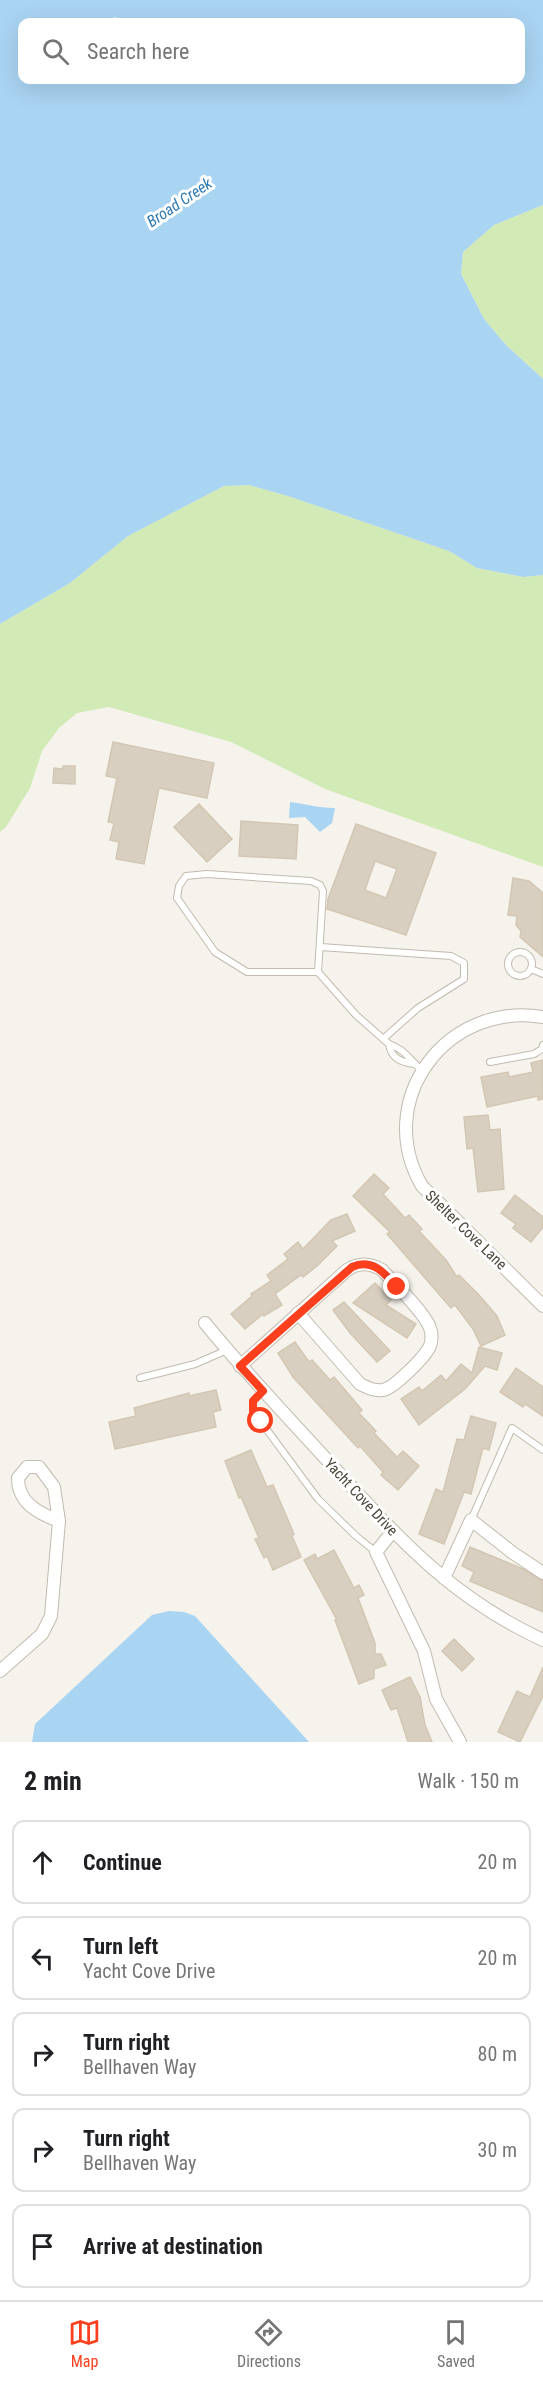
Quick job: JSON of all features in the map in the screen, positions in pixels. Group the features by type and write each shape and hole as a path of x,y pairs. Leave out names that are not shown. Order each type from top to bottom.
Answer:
{"street":[{"name":"Shelter Cove Lane","path":"543,1017 515,1015 474,1024 447,1042 418,1068 407,1111 407,1142 411,1165 417,1177 432,1198 543,1306"},
{"path":"240,1366 298,1313 346,1270 357,1264 369,1264 382,1270 428,1322 431,1333 430,1344 426,1353 393,1385 382,1390 371,1389 360,1384 298,1313"},
{"name":"Yacht Cove Drive","path":"205,1323 240,1366 393,1531 476,1604 543,1641"},
{"path":"0,1671 42,1634 51,1616 59,1521 56,1495 47,1476 39,1467 23,1469 18,1478 19,1491 23,1498 32,1508 59,1521"},
{"path":"444,1578 471,1520 543,1573"},
{"path":"393,1531 376,1552 424,1651 436,1699 460,1742"}],"lane":[{"path":"318,972 247,972 233,964 214,952 177,898 179,886 186,876 195,874 311,880 320,885 323,891 318,972 344,1003 386,1041 408,1054 418,1068"},
{"path":"320,947 451,956 464,963 464,979 418,1008 386,1041"},
{"path":"531,969 543,974"},
{"path":"386,1041 390,1052 400,1062 418,1068"},
{"path":"490,1062 534,1054 542,1049 543,1045"},
{"path":"140,1378 195,1364 227,1350"},
{"path":"263,1391 253,1401 253,1411 318,1499 376,1552"},
{"path":"471,1520 512,1428 543,1450"}],"green space":[{"path":"543,205 543,379 506,345 484,319 461,274 463,252 494,225"},
{"path":"249,485 449,551 477,568 523,577 543,575 543,867 325,789 231,742 109,707 77,713 59,728 42,751 30,788 6,827 0,832 0,624 70,583 128,536 224,486"}],"water":[{"name":"Broad Creek","path":"0,0 543,0 543,205 494,225 463,252 461,274 484,319 506,345 543,379 543,575 523,577 477,568 449,551 249,485 224,486 128,536 70,583 0,624"},
{"path":"290,802 335,808 332,823 320,832 305,817 289,818"},
{"path":"169,1611 184,1612 195,1616 309,1742 32,1742 35,1724 152,1615"}],"building":[{"path":"113,742 214,763 207,798 159,788 144,864 116,859 119,842 110,840 114,823 108,822 117,778 106,776"},
{"path":"63,766 75,766 75,784 53,783 54,768 63,769"},
{"path":"199,804 232,839 207,862 174,827"},
{"path":"241,821 298,825 296,859 239,856"},
{"path":"356,824 436,853 406,935 327,909 328,899","holes":["375,861 397,869 386,898 365,890"]},
{"path":"513,878 529,881 543,893 543,957 520,937 521,931 516,925 517,916 508,915"},
{"path":"543,1060 543,1099 538,1100 538,1096 487,1107 481,1077 508,1072 509,1077 533,1072 531,1063"},
{"path":"488,1115 490,1130 500,1129 504,1189 478,1192 473,1148 467,1149 464,1117"},
{"path":"374,1174 389,1188 383,1194 405,1218 409,1215 422,1229 419,1231 446,1260 457,1277 459,1275 497,1316 505,1335 481,1346 473,1329 455,1305 451,1308 387,1234 390,1232 353,1196"},
{"path":"515,1195 543,1217 543,1227 531,1242 513,1228 516,1224 501,1213"},
{"path":"347,1214 355,1231 332,1241 337,1246 317,1266 275,1294 282,1305 264,1316 263,1314 245,1329 231,1314 252,1296 251,1294 271,1281 267,1275 288,1259 284,1254 298,1242 303,1249 331,1220"},
{"path":"375,1283 391,1300 386,1305 416,1324 407,1338 353,1303"},
{"path":"344,1302 390,1351 377,1362 350,1333 333,1310"},
{"path":"295,1342 309,1362 312,1360 330,1380 334,1377 362,1410 359,1413 376,1431 374,1433 397,1457 403,1451 419,1466 398,1490 381,1475 383,1472 360,1446 358,1448 293,1377 278,1353"},
{"path":"479,1347 502,1353 497,1370 485,1366 465,1389 419,1425 401,1399 419,1387 422,1391 441,1375 446,1381 461,1364 472,1373"},
{"path":"516,1368 543,1387 543,1416 525,1404 523,1407 500,1392"},
{"path":"216,1390 221,1410 213,1412 216,1427 115,1449 109,1422 136,1416 134,1408 189,1393 189,1396"},
{"path":"471,1416 496,1423 489,1450 483,1448 471,1494 464,1492 444,1544 419,1534 436,1489 443,1492 457,1439 464,1440"},
{"path":"251,1450 267,1487 273,1485 294,1534 292,1536 301,1557 273,1570 267,1556 264,1558 255,1539 259,1538 241,1497 239,1498 225,1461"},
{"path":"470,1547 523,1569 543,1581 543,1612 470,1581 474,1572 462,1566"},
{"path":"334,1550 354,1588 359,1585 364,1595 358,1598 375,1643 375,1654 381,1654 386,1665 374,1669 374,1678 359,1684 335,1620 337,1620 304,1560 315,1554 317,1559"},
{"path":"454,1639 474,1659 462,1671 442,1651"},
{"path":"543,1667 543,1696 520,1742 498,1732 517,1691 530,1697"},
{"path":"410,1677 420,1697 425,1725 432,1742 408,1742 397,1708 391,1710 382,1690"}],"route":[{"path":"261,1421 253,1411 253,1401 263,1391 240,1366 346,1270 357,1264 374,1265 382,1270 397,1287"}]}
